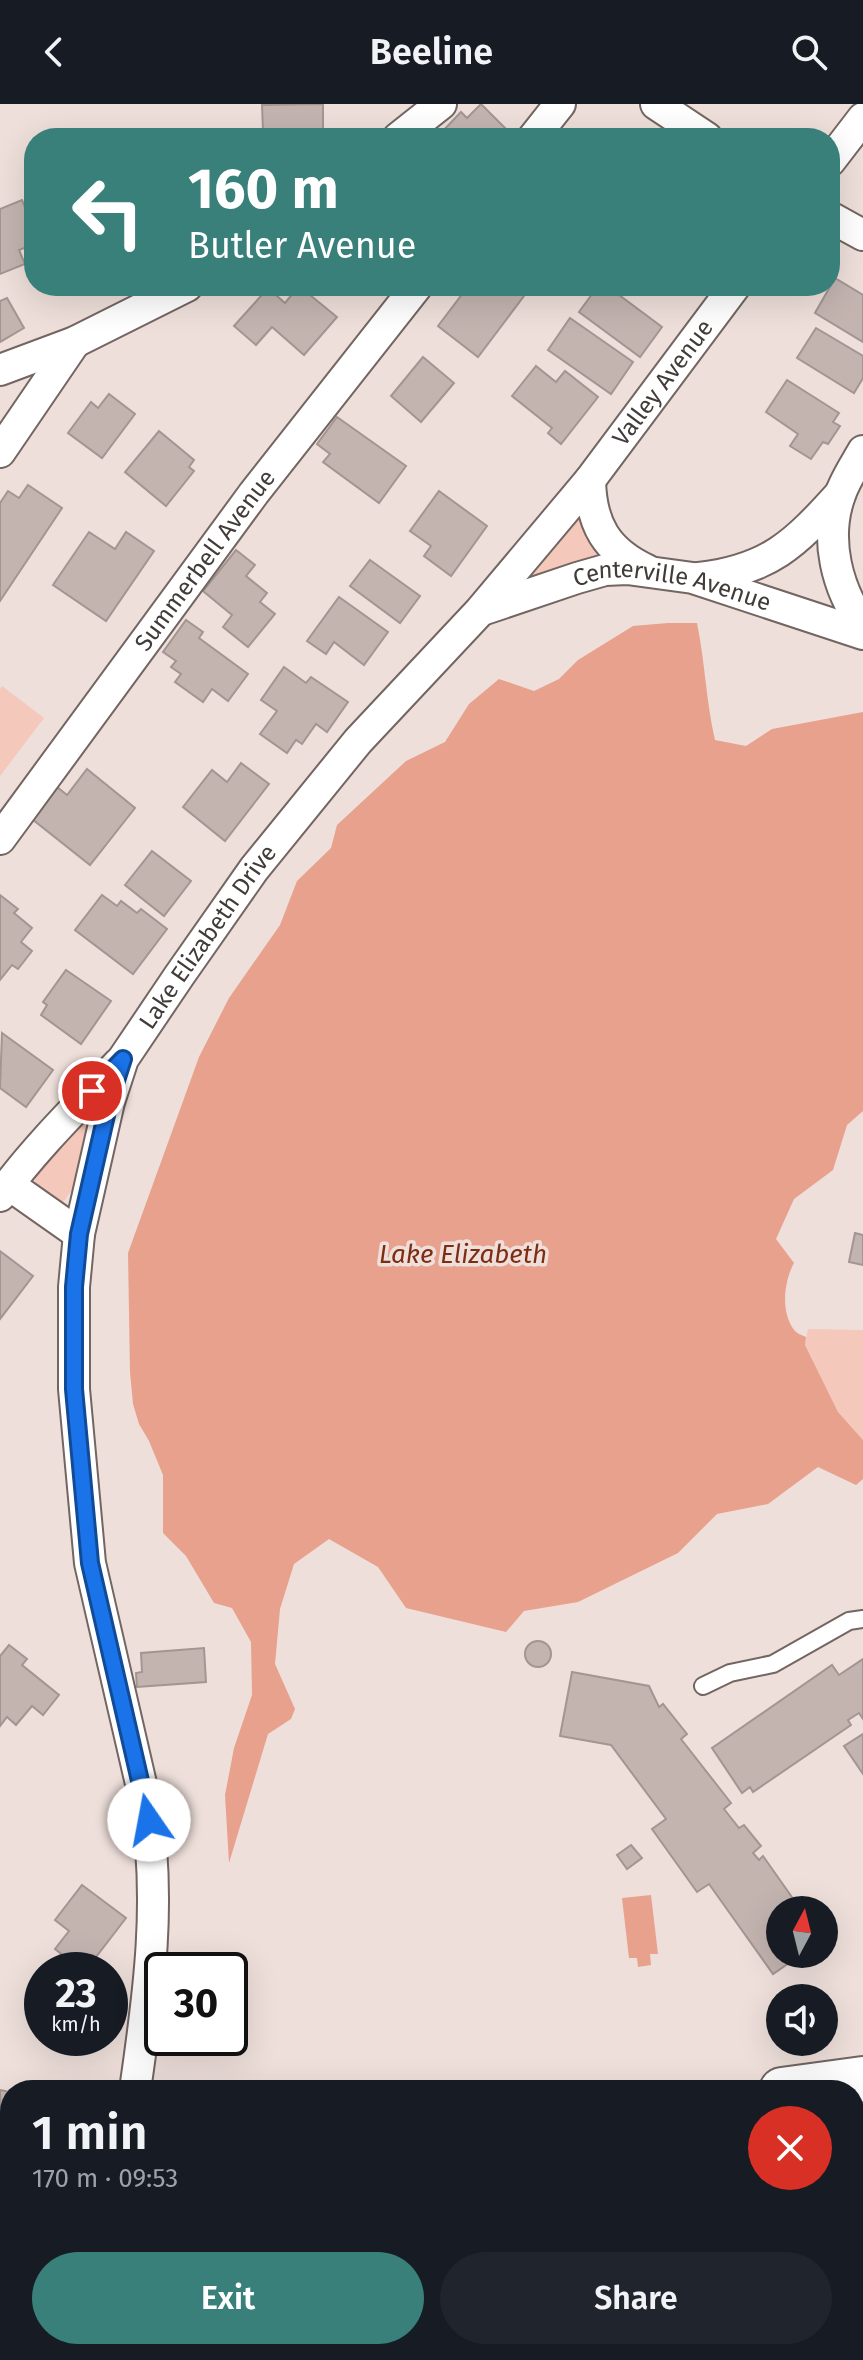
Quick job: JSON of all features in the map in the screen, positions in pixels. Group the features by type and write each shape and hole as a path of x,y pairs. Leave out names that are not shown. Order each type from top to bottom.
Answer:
{"street":[{"path":"411,128 441,104"},
{"path":"541,128 560,104"},
{"path":"656,104 692,128"},
{"path":"840,148 863,118"},
{"path":"840,222 863,235"},
{"path":"0,370 75,342 167,296"},
{"name":"Summerbell Avenue","path":"0,839 254,493 409,296"},
{"name":"Valley Avenue","path":"480,611 590,480 728,296"},
{"path":"0,452 75,342"},
{"path":"693,578 724,575 749,568 770,558 805,533 840,494 863,451"},
{"path":"590,480 593,514 606,539 629,562 648,571"},
{"path":"840,494 835,526 836,566 847,602 863,625"},
{"name":"Centerville Avenue","path":"480,611 605,570 648,571 693,578 863,634"},
{"name":"Lake Elizabeth Drive","path":"136,2080 154,1919 152,1838 90,1563 74,1389 74,1287 79,1234 109,1102 123,1059 254,869 358,741 480,611"},
{"path":"79,1234 6,1178 123,1059"}],"lane":[{"path":"703,1686 730,1673 773,1664 849,1621 863,1619"}],"shaded area":[{"path":"577,518 581,519 597,556 531,578 528,576"},
{"path":"2,686 44,718 0,776 0,689"},
{"path":"85,1119 90,1122 74,1187 64,1201 57,1202 38,1187 34,1174"},
{"path":"808,1329 863,1330 863,1440 838,1412 805,1345"}],"water":[{"name":"Lake Elizabeth","path":"697,623 715,740 746,746 772,729 863,712 863,1111 847,1125 833,1170 794,1199 776,1239 794,1263 786,1288 785,1306 790,1324 806,1337 805,1345 838,1412 863,1440 863,1479 856,1485 818,1467 768,1504 717,1514 678,1553 578,1602 524,1611 506,1632 406,1608 378,1567 329,1539 294,1564 280,1609 275,1664 295,1709 291,1719 268,1734 229,1863 225,1795 234,1748 252,1695 251,1642 232,1608 214,1603 186,1556 163,1533 163,1475 133,1404 128,1253 199,1057 229,998 280,925 297,881 331,848 337,825 406,761 445,742 469,704 499,679 534,691 559,679 578,660 633,626"},
{"path":"651,1895 658,1954 650,1954 651,1965 638,1967 637,1958 629,1958 622,1898"}],"building":[{"path":"323,104 323,128 263,128 262,105"},
{"path":"481,104 505,128 446,128 461,112 467,118"},
{"path":"22,200 24,205 24,248 19,250 24,264 0,274 0,209"},
{"path":"840,281 863,295 863,342 815,313 825,296 840,296"},
{"path":"261,296 277,296 285,303 291,296 311,296 337,317 304,355 272,327 256,345 234,326"},
{"path":"461,296 524,296 478,357 438,326"},
{"path":"591,296 620,296 662,327 640,357 579,312"},
{"path":"7,298 24,328 0,342 0,301"},
{"path":"570,318 633,362 611,394 548,350"},
{"path":"816,328 863,356 863,378 854,393 797,358"},
{"path":"423,357 454,383 421,422 391,396"},
{"path":"536,366 556,382 565,371 598,397 561,444 548,433 552,428 512,396"},
{"path":"787,380 839,413 833,422 840,426 828,444 823,442 811,459 790,446 798,434 766,412"},
{"path":"109,394 135,414 102,458 68,433 91,402 98,408"},
{"path":"337,417 406,466 379,503 323,462 330,454 317,444"},
{"path":"159,431 194,460 189,467 194,471 166,506 125,472"},
{"path":"28,485 62,508 0,601 0,503 8,491 19,498"},
{"path":"439,491 487,526 451,576 424,556 431,546 410,531"},
{"path":"89,532 115,549 126,532 154,551 106,621 53,585"},
{"path":"236,550 255,565 246,576 267,593 260,602 275,614 248,647 223,627 232,615 203,591"},
{"path":"370,560 420,596 400,623 350,586"},
{"path":"339,597 388,632 364,665 334,642 326,654 307,641"},
{"path":"186,620 203,632 199,638 248,674 228,701 212,689 203,702 175,682 181,674 171,667 176,661 163,652"},
{"path":"284,667 306,683 311,677 348,702 327,732 316,724 302,744 296,740 287,753 260,734 277,711 261,700"},
{"path":"241,763 269,784 225,841 183,807 212,770 227,782"},
{"path":"87,769 135,808 90,865 32,819 57,787 67,795"},
{"path":"152,851 191,881 164,916 125,885"},
{"path":"0,895 18,909 14,913 32,928 21,942 32,951 18,969 12,965 0,980"},
{"path":"102,895 117,906 121,901 137,913 141,909 167,929 133,974 75,930"},
{"path":"66,970 111,1001 81,1044 41,1015 47,1005 43,1002"},
{"path":"2,1033 53,1070 26,1107 0,1088"},
{"path":"855,1233 863,1235 863,1265 849,1262"},
{"path":"0,1251 33,1276 0,1319"},
{"path":"538,1641 547,1645 551,1654 547,1663 538,1667 529,1663 525,1654 529,1645"},
{"path":"9,1645 27,1659 22,1665 59,1695 43,1715 32,1706 16,1725 7,1717 0,1726 0,1656"},
{"path":"204,1648 206,1682 137,1687 136,1673 142,1672 141,1653"},
{"path":"863,1659 863,1719 859,1713 848,1720 851,1725 753,1792 750,1787 742,1793 712,1748 832,1665 839,1675"},
{"path":"572,1672 649,1686 659,1707 663,1704 687,1734 681,1739 731,1803 724,1809 739,1828 744,1825 761,1846 753,1853 759,1860 763,1856 791,1896 766,1896 766,1964 709,1884 697,1892 652,1829 666,1819 611,1745 560,1736"},
{"path":"863,1734 863,1774 844,1746"},
{"path":"631,1845 642,1858 627,1869 617,1855"},
{"path":"82,1885 126,1918 100,1952 59,1952 55,1949 69,1931 55,1920"}],"route":[{"path":"92,1091 123,1059 109,1102 79,1234 74,1287 74,1389 90,1563 149,1820"}]}
